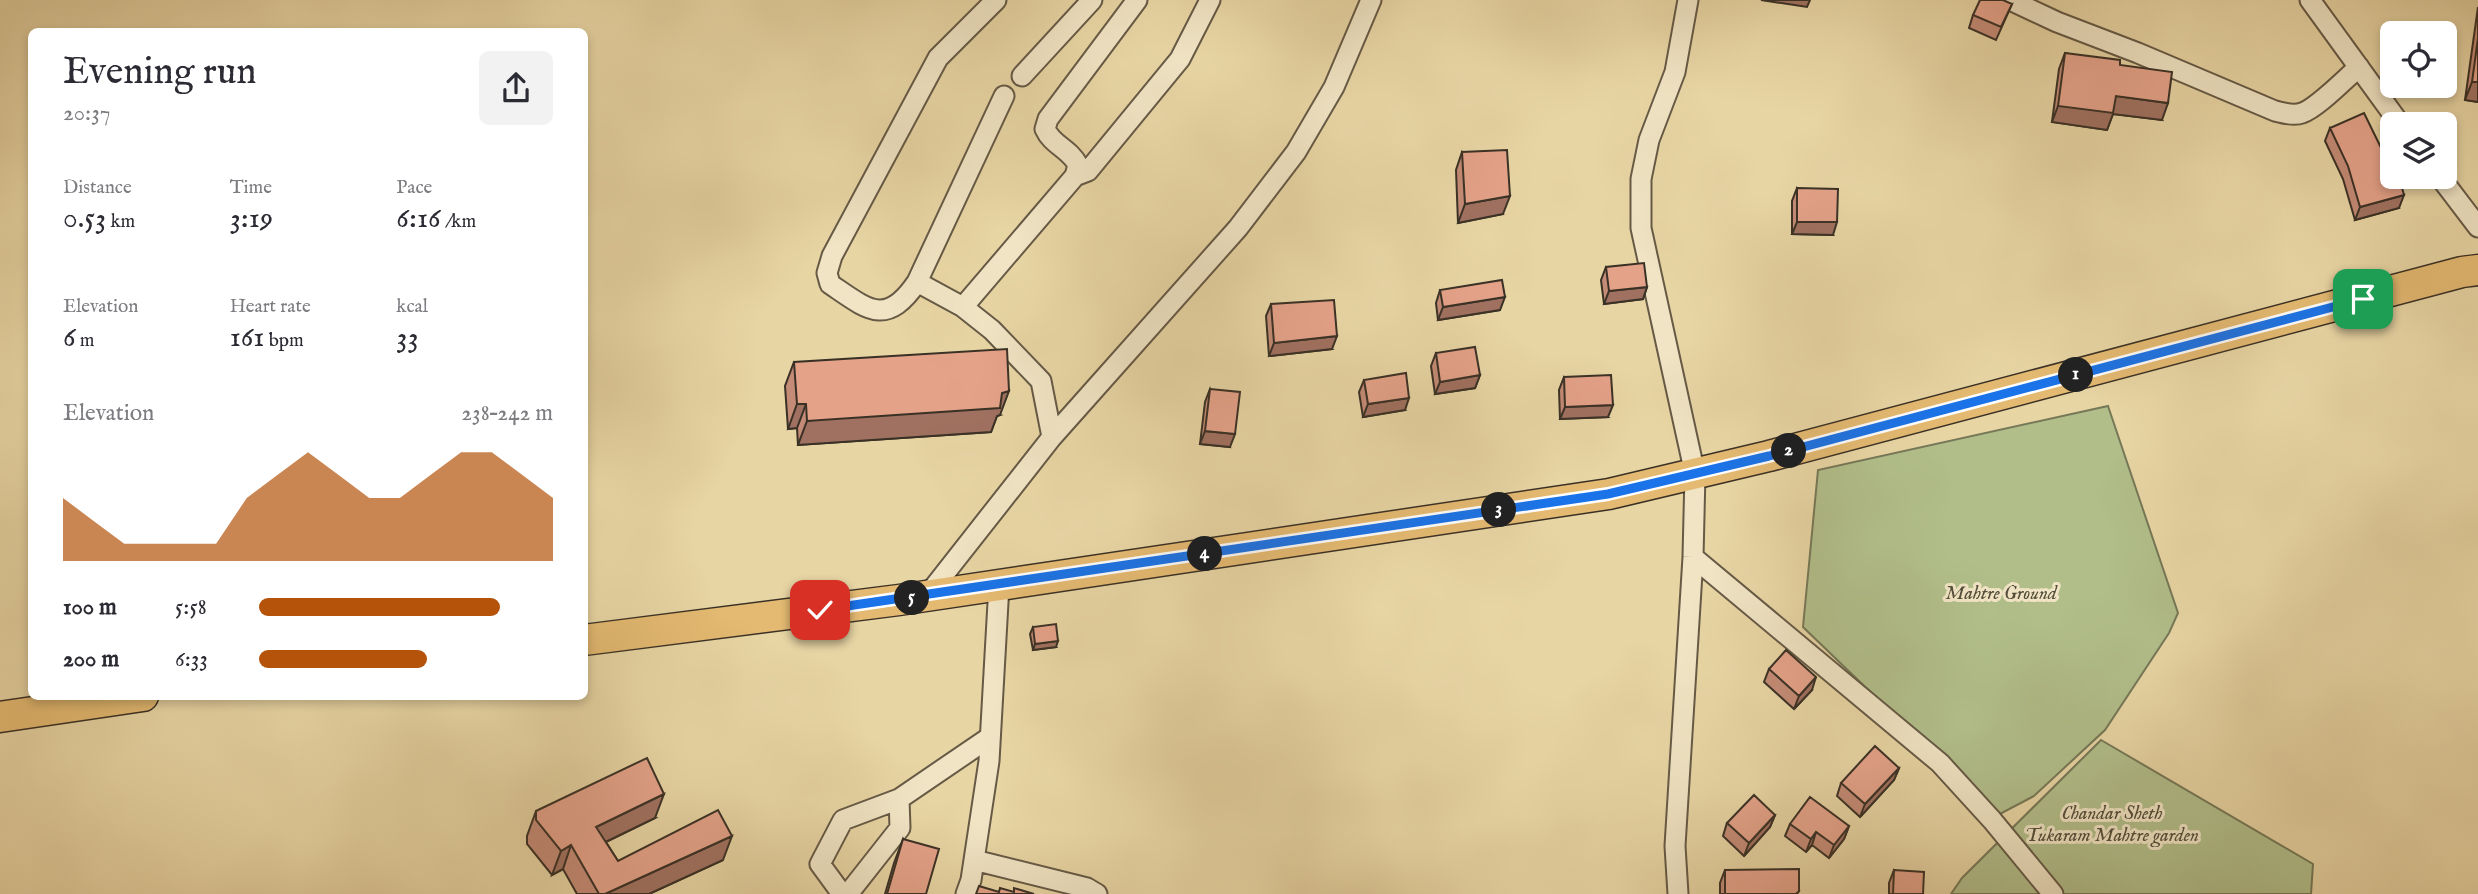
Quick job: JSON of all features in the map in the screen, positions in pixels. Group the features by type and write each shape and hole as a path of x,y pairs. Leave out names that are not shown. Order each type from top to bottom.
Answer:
{"main road":[{"path":"588,639 927,596 1608,494 1769,456 2462,272 2478,270"},
{"path":"0,717 116,700"}],"street":[{"path":"996,0 938,58 832,256 827,273 830,284 867,310 897,307 917,282 1004,96"},
{"path":"1022,76 1092,0"},
{"path":"963,307 1075,176 1078,165 1074,158 1049,139 1045,129 1048,119 1137,0"},
{"path":"1075,176 1088,171 1180,59 1210,0"},
{"path":"927,596 1052,437 1238,228 1296,152 1334,87 1371,0"},
{"path":"1678,894 1675,846 1693,557 1695,474 1641,228 1641,180 1649,140 1675,72 1688,0"},
{"path":"2010,0 2057,22 2275,111 2301,114 2359,68"},
{"path":"2310,0 2391,112"},
{"path":"2449,189 2478,227"},
{"path":"917,282 963,307 992,330 1041,381 1052,437"},
{"path":"1693,557 1940,763 1992,820 2053,894"},
{"path":"966,894 989,761 999,585"},
{"path":"842,894 820,864 843,820 899,799 990,737"},
{"path":"848,894 900,828 899,799"},
{"path":"974,860 1087,888 1097,894"}],"green space":[{"name":"Mahtre Ground","path":"2108,406 2178,613 2169,633 2105,730 2034,796 1998,815 1803,627 1818,470"},
{"name":"Chandar Sheth Tukaram Mahtre garden","path":"2101,740 2313,864 2311,894 1951,894 1962,878"}],"building":[{"path":"1980,0 2003,0 2012,4 2001,27 1973,15"},
{"path":"2478,38 2478,82 2472,82"},
{"path":"2065,53 2120,60 2120,65 2172,72 2168,103 2116,96 2113,113 2058,106"},
{"path":"2364,113 2380,146 2380,189 2402,189 2404,195 2360,207 2348,166 2330,128"},
{"path":"1507,150 1510,196 1465,204 1462,152"},
{"path":"1797,188 1838,189 1837,222 1797,222"},
{"path":"1644,263 1647,287 1609,291 1606,267"},
{"path":"1502,280 1505,297 1443,307 1440,290"},
{"path":"1334,300 1337,336 1274,343 1271,304"},
{"path":"1475,347 1480,375 1440,382 1436,353"},
{"path":"1007,349 1009,391 1002,393 1000,408 807,421 806,404 797,404 794,362"},
{"path":"1406,373 1409,398 1368,404 1364,380"},
{"path":"1611,375 1613,405 1565,407 1564,377"},
{"path":"1210,389 1240,392 1235,434 1205,431"},
{"path":"1056,624 1058,641 1035,644 1033,627"},
{"path":"1786,650 1816,677 1799,696 1769,669"},
{"path":"1875,746 1899,768 1865,804 1841,783"},
{"path":"647,758 664,794 596,827 618,861 718,810 732,836 605,894 599,894 571,845 561,851 536,820 536,811"},
{"path":"1754,795 1775,815 1749,843 1727,823"},
{"path":"1810,797 1849,826 1834,845 1816,832 1811,839 1790,824"},
{"path":"903,839 939,849 926,894 887,894"},
{"path":"1799,869 1799,891 1796,894 1725,894 1725,870"},
{"path":"1894,870 1924,872 1923,894 1893,894"},
{"path":"979,886 999,892 1000,888 1014,892 1014,888 1034,894 976,894"}],"route":[{"path":"820,610 1608,494 1769,456 2363,299"}]}
